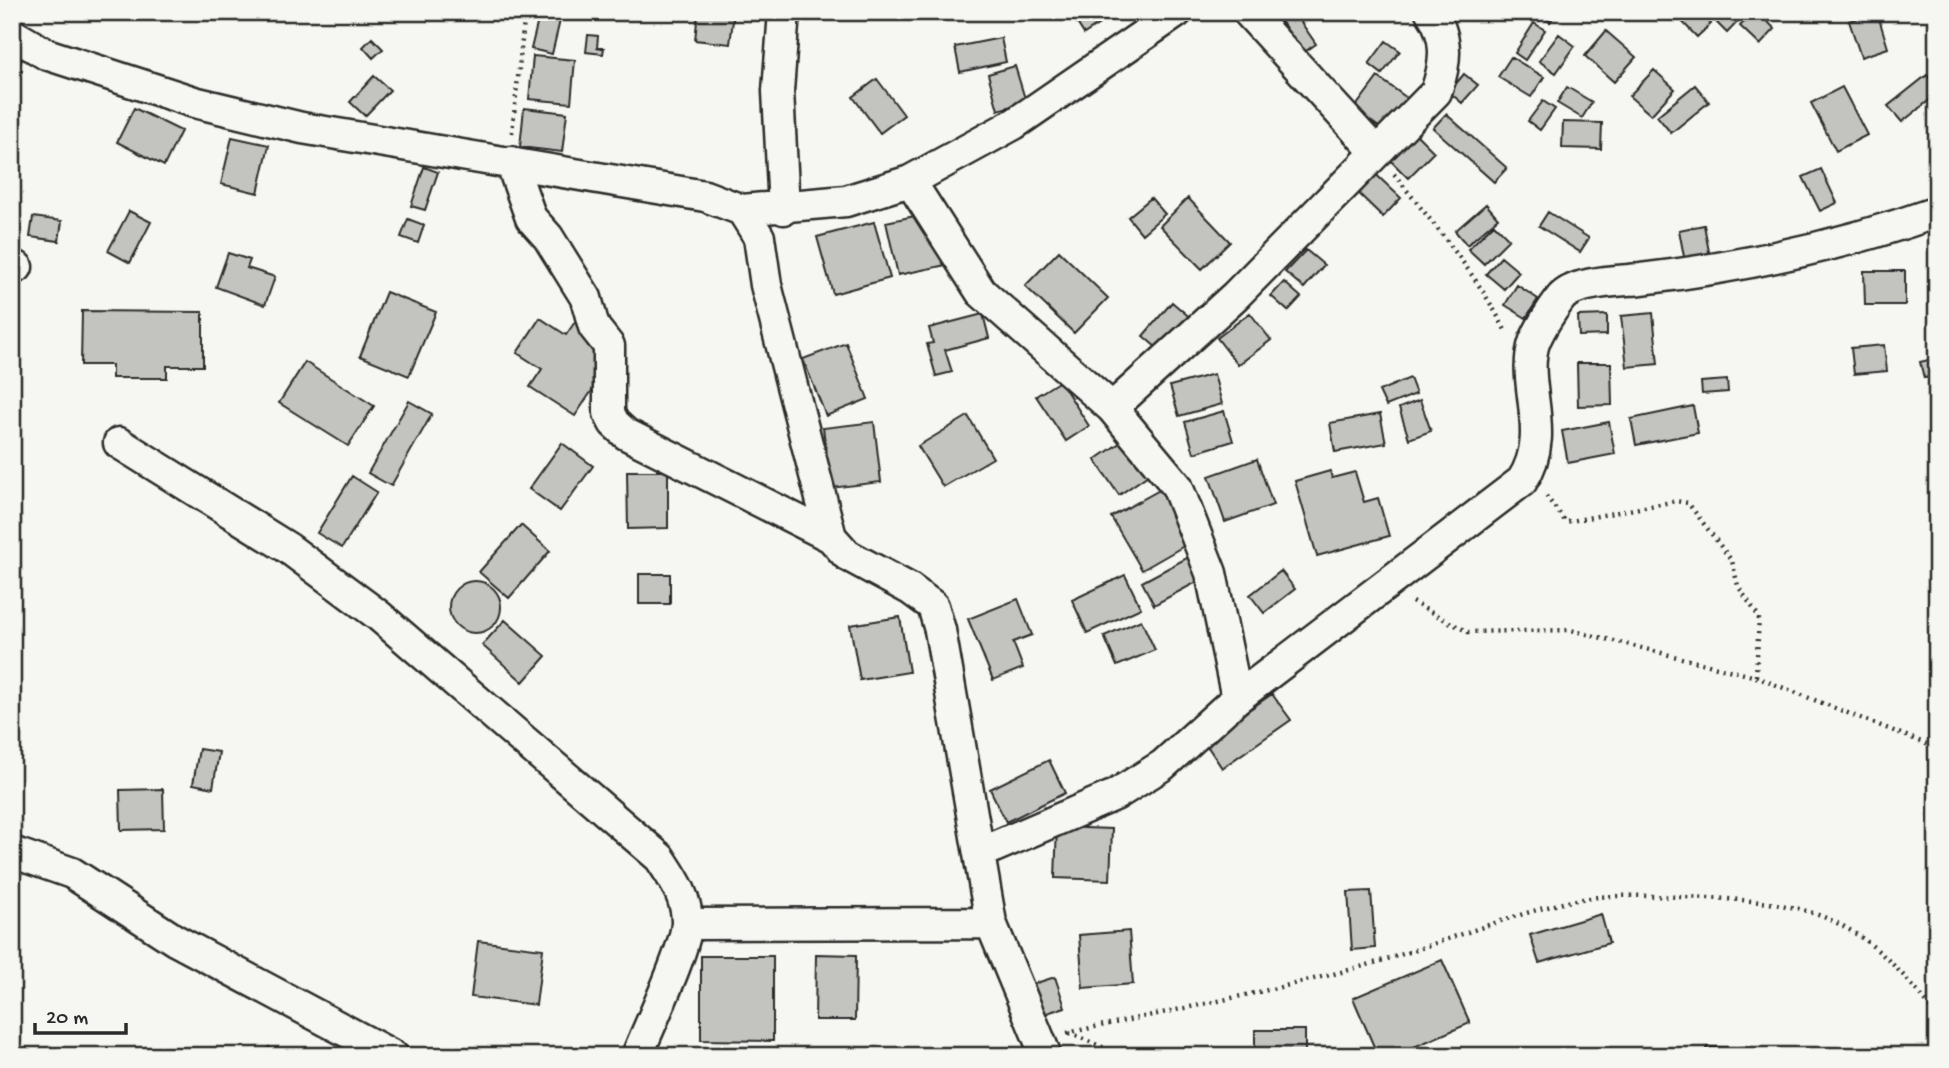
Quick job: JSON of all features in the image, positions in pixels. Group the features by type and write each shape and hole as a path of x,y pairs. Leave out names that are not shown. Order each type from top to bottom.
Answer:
{"street":[{"path":"783,209 778,91 784,12"},
{"path":"12,34 46,54 194,102 302,128 705,196 742,210 783,209 846,201 910,181 1014,124 1177,12"},
{"path":"1248,12 1376,152"},
{"path":"1112,408 1235,296 1436,92 1445,66 1442,29 1431,12"},
{"path":"511,162 531,218 548,237 586,298 594,327 609,346 609,413 614,423 626,435 831,537 847,555 910,589 933,607 940,630 991,923 1043,1048"},
{"path":"910,181 981,292 1112,408 1177,486 1211,573 1237,698"},
{"path":"742,210 759,237 766,285 831,537"},
{"path":"980,853 1115,795 1163,765 1237,698 1522,481 1537,439 1533,366 1535,342 1562,296 1588,285 1706,271 1865,238 1937,212"},
{"path":"119,443 288,548 378,615 660,858 681,892 687,924 677,957 637,1056"},
{"path":"12,852 72,873 175,940 360,1049 393,1056"},
{"path":"687,924 991,923"}],"path":[{"path":"511,162 524,12"},
{"path":"1376,152 1460,257 1492,303 1510,338"},
{"path":"1527,473 1566,522 1676,501 1688,503 1732,561 1738,586 1759,617 1756,677"},
{"path":"1384,587 1468,632 1571,630 1756,677 1937,748"},
{"path":"1043,1048 1068,1033 1347,971 1569,901 1616,895 1783,903 1825,915 1867,940 1937,1016"},
{"path":"1068,1033 1124,1056"}],"building":[{"path":"540,12 562,12 552,54 531,49"},
{"path":"698,12 734,12 730,44 695,40"},
{"path":"1070,12 1116,12 1116,13 1084,34"},
{"path":"1287,12 1294,12 1316,44 1303,53 1279,18"},
{"path":"1534,12 1556,12 1550,22"},
{"path":"1673,12 1700,12 1711,24 1697,37"},
{"path":"1727,12 1747,12 1727,33 1717,23"},
{"path":"1754,12 1758,12 1775,29 1760,45 1740,26"},
{"path":"1877,12 1888,48 1861,57 1849,21"},
{"path":"1534,23 1545,30 1525,60 1515,53"},
{"path":"1606,31 1636,57 1614,82 1585,56"},
{"path":"1559,34 1575,46 1556,73 1539,61"},
{"path":"588,35 598,36 597,48 604,48 603,54 586,52"},
{"path":"372,38 383,49 373,58 363,47"},
{"path":"1001,38 1006,62 960,72 955,47"},
{"path":"1386,41 1400,51 1382,74 1369,64"},
{"path":"12,47 25,54 18,67 22,71 12,87"},
{"path":"533,56 575,60 571,103 529,99"},
{"path":"1511,57 1544,77 1531,97 1498,77"},
{"path":"1015,66 1026,102 998,110 988,74"},
{"path":"1654,70 1675,89 1651,115 1629,96"},
{"path":"1464,74 1478,85 1462,103 1449,92"},
{"path":"1927,75 1937,88 1937,94 1902,122 1888,106"},
{"path":"374,76 390,90 365,116 350,102"},
{"path":"1378,77 1407,98 1383,130 1354,109"},
{"path":"877,79 904,115 880,133 853,97"},
{"path":"1695,85 1709,102 1671,133 1657,116"},
{"path":"1567,87 1592,102 1582,118 1557,103"},
{"path":"1842,87 1867,135 1836,151 1811,103"},
{"path":"1543,101 1555,109 1540,130 1528,121"},
{"path":"134,108 181,131 164,166 117,142"},
{"path":"524,108 567,113 562,152 520,147"},
{"path":"1446,114 1507,168 1494,182 1433,128"},
{"path":"1563,122 1602,123 1601,149 1562,148"},
{"path":"1416,134 1434,152 1408,178 1390,160"},
{"path":"232,137 269,145 258,193 221,184"},
{"path":"1367,166 1401,198 1383,217 1349,184"},
{"path":"424,167 438,172 425,210 411,206"},
{"path":"1821,169 1837,203 1820,211 1803,177"},
{"path":"1151,198 1165,214 1142,234 1128,217"},
{"path":"1188,198 1230,242 1202,269 1160,226"},
{"path":"1486,204 1498,218 1467,245 1455,231"},
{"path":"129,211 151,222 130,263 108,251"},
{"path":"934,212 946,265 898,275 886,222"},
{"path":"1548,212 1589,238 1580,252 1539,226"},
{"path":"33,217 62,221 59,241 30,237"},
{"path":"408,219 424,225 418,243 401,237"},
{"path":"874,222 890,278 833,294 817,237"},
{"path":"1494,224 1509,239 1484,264 1468,249"},
{"path":"1704,225 1710,257 1685,262 1679,230"},
{"path":"1306,250 1324,265 1304,288 1285,272"},
{"path":"1059,251 1108,298 1074,333 1025,286"},
{"path":"228,253 250,260 247,268 275,277 265,305 216,287"},
{"path":"1501,257 1519,272 1504,289 1486,274"},
{"path":"1864,271 1905,271 1905,305 1865,305"},
{"path":"1284,282 1301,297 1288,311 1271,296"},
{"path":"1517,285 1538,299 1526,318 1505,305"},
{"path":"386,292 436,312 409,376 360,356"},
{"path":"1172,302 1193,320 1164,354 1143,336"},
{"path":"82,311 203,312 203,366 167,366 167,378 112,378 112,365 81,365"},
{"path":"1250,313 1271,340 1238,365 1217,338"},
{"path":"1653,313 1658,364 1627,367 1621,316"},
{"path":"983,314 989,338 945,350 952,372 936,376 927,344 933,343 929,328"},
{"path":"1607,315 1607,335 1579,336 1578,316"},
{"path":"579,316 623,344 575,416 530,387 542,369 517,353 540,318 566,335"},
{"path":"846,343 868,399 826,416 803,359"},
{"path":"1884,345 1887,371 1854,374 1851,348"},
{"path":"1937,358 1937,376 1924,378 1920,362"},
{"path":"305,362 374,406 348,446 279,403"},
{"path":"1577,363 1611,363 1612,405 1578,406"},
{"path":"1214,374 1222,404 1179,416 1170,386"},
{"path":"1410,378 1416,394 1386,406 1379,391"},
{"path":"1727,380 1728,392 1702,394 1701,382"},
{"path":"1060,381 1089,426 1066,441 1036,396"},
{"path":"1420,400 1431,431 1409,439 1399,408"},
{"path":"409,401 432,414 391,486 368,473"},
{"path":"1693,406 1698,433 1636,445 1631,419"},
{"path":"1224,411 1233,441 1194,453 1185,422"},
{"path":"1380,414 1386,443 1335,452 1330,423"},
{"path":"968,416 993,458 943,487 918,446"},
{"path":"874,422 881,482 831,488 823,428"},
{"path":"1609,422 1615,454 1568,463 1562,431"},
{"path":"1130,436 1154,471 1119,495 1095,460"},
{"path":"562,443 593,466 560,511 529,489"},
{"path":"1257,459 1273,505 1225,522 1209,476"},
{"path":"627,471 668,471 668,528 628,529"},
{"path":"1330,471 1332,478 1355,472 1364,502 1378,498 1389,536 1317,556 1295,481"},
{"path":"352,476 377,492 342,548 317,533"},
{"path":"1165,487 1196,539 1142,570 1111,517"},
{"path":"521,525 550,551 509,598 479,572"},
{"path":"1196,553 1208,576 1154,605 1142,582"},
{"path":"1281,571 1295,589 1264,613 1250,595"},
{"path":"639,574 670,574 670,604 639,604"},
{"path":"1125,575 1141,608 1087,633 1072,600"},
{"path":"475,581 494,588 501,607 494,626 475,633 456,626 449,607 456,588"},
{"path":"1018,599 1032,635 1013,642 1023,668 993,680 968,619"},
{"path":"900,617 909,672 860,680 850,625"},
{"path":"505,620 546,656 523,682 482,645"},
{"path":"1141,620 1155,650 1117,666 1104,636"},
{"path":"1272,694 1291,720 1222,768 1204,741"},
{"path":"199,749 219,752 213,788 193,784"},
{"path":"1049,760 1065,793 1006,822 990,789"},
{"path":"163,789 164,829 121,830 120,790"},
{"path":"1057,827 1112,829 1110,880 1055,878"},
{"path":"1371,891 1375,948 1352,950 1348,892"},
{"path":"1601,914 1609,943 1539,963 1530,935"},
{"path":"1129,931 1133,984 1083,988 1079,935"},
{"path":"478,941 543,949 536,1005 471,997"},
{"path":"816,954 856,955 855,1020 815,1020"},
{"path":"701,956 773,956 773,1041 701,1040"},
{"path":"1442,960 1470,1023 1393,1056 1378,1056 1353,998"},
{"path":"1055,977 1065,1007 1038,1016 1027,986"},
{"path":"1255,1030 1305,1030 1305,1056 1255,1056"},
{"path":"269,1047 279,1056 261,1056"},
{"path":"1707,1047 1743,1048 1743,1056 1707,1056"}]}
